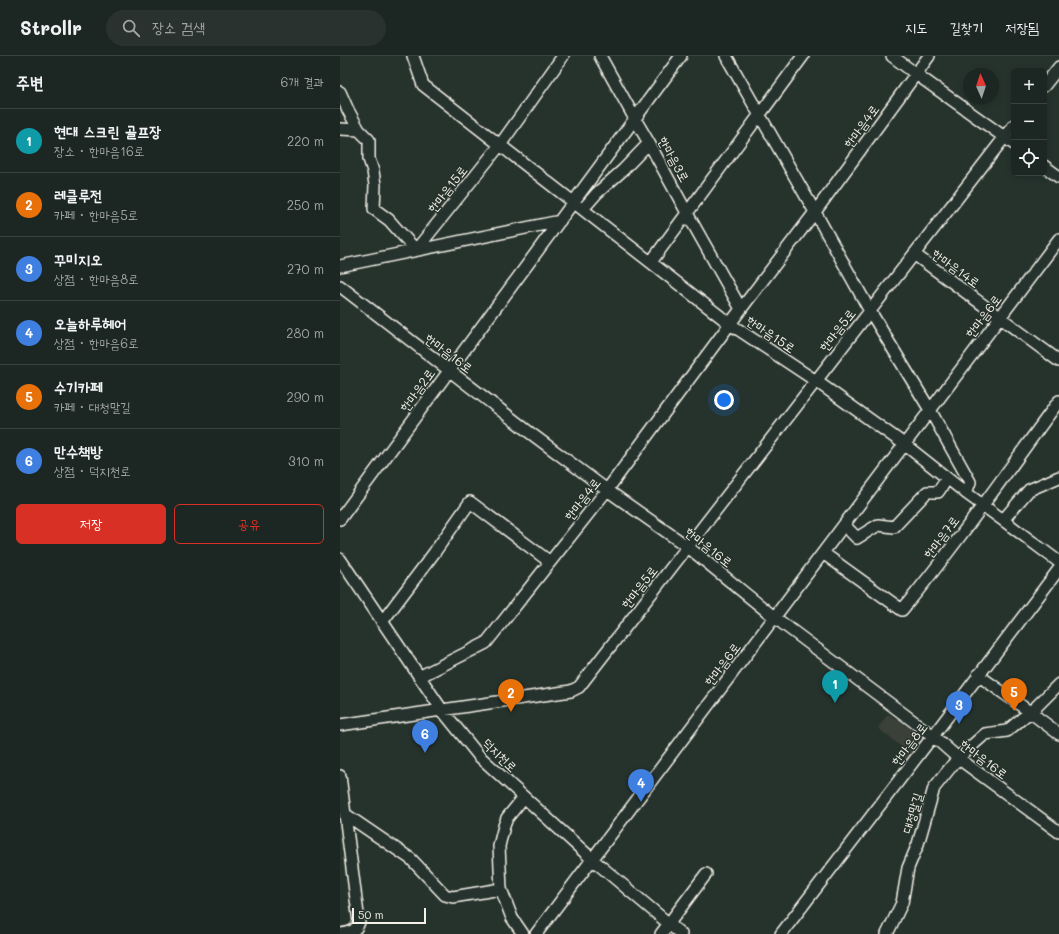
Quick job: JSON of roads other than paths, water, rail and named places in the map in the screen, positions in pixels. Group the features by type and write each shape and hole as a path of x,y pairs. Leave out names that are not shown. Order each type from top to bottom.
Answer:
{"street":[{"name":"한마음15로","path":"413,56 423,85 730,324 904,444 982,506 1059,562"},
{"name":"한마음15로","path":"416,250 500,145 562,56"},
{"path":"600,56 634,119"},
{"name":"한마음2로","path":"340,519 560,221 578,206 634,119 681,56"},
{"path":"726,56 815,212"},
{"path":"651,262 803,56"},
{"path":"892,56 1011,142"},
{"name":"한마음4로","path":"419,677 486,643 607,490 815,212 929,56"},
{"path":"1047,82 1059,67"},
{"path":"340,92 359,130 370,140 369,160 373,171 375,185 374,209 389,220 416,250"},
{"name":"한마음3로","path":"634,119 649,143 687,213"},
{"path":"340,129 359,130"},
{"name":"한마음5로","path":"340,725 571,691 581,686 1011,129"},
{"path":"578,206 597,193 623,170 649,143"},
{"path":"1047,168 1059,177"},
{"name":"한마음5로","path":"815,212 870,311"},
{"path":"687,213 741,309"},
{"path":"340,266 560,221"},
{"name":"한마음6로","path":"536,934 1059,239"},
{"name":"한마음14로","path":"914,254 1059,361"},
{"name":"한마음16로","path":"340,286 529,432 607,490 688,547 774,617 933,736 958,758 1059,832"},
{"path":"870,311 930,410 970,482 966,493"},
{"name":"한마음7로","path":"823,552 902,610 923,585 1059,401"},
{"path":"1003,520 1029,490 1059,477"},
{"path":"844,525 857,538 878,525 894,527 927,492 938,492 947,479"},
{"path":"382,622 470,502 550,562"},
{"name":"덕지천로","path":"340,559 442,710 479,756 592,859 681,934"},
{"name":"한마음8로","path":"781,934 1059,569"},
{"path":"978,676 1059,734"},
{"name":"대청말길","path":"887,934 902,903 908,868 918,844 934,788 958,758 985,734 1007,731 1030,712 1059,684"},
{"path":"340,776 359,922 355,930 340,934"},
{"path":"523,934 512,918 501,889 499,846 507,818 524,797"},
{"path":"345,814 411,859 443,893 448,896 458,897 501,889"},
{"path":"661,934 706,874"}],"place":[{"name":"현대 스크린 골프장","path":"835,703"},
{"name":"수기카페","path":"1014,711"},
{"name":"레클루전","path":"511,712"},
{"name":"꾸미지오","path":"959,724"},
{"name":"만수책방","path":"425,753"},
{"name":"오늘하루헤어","path":"641,802"}]}
